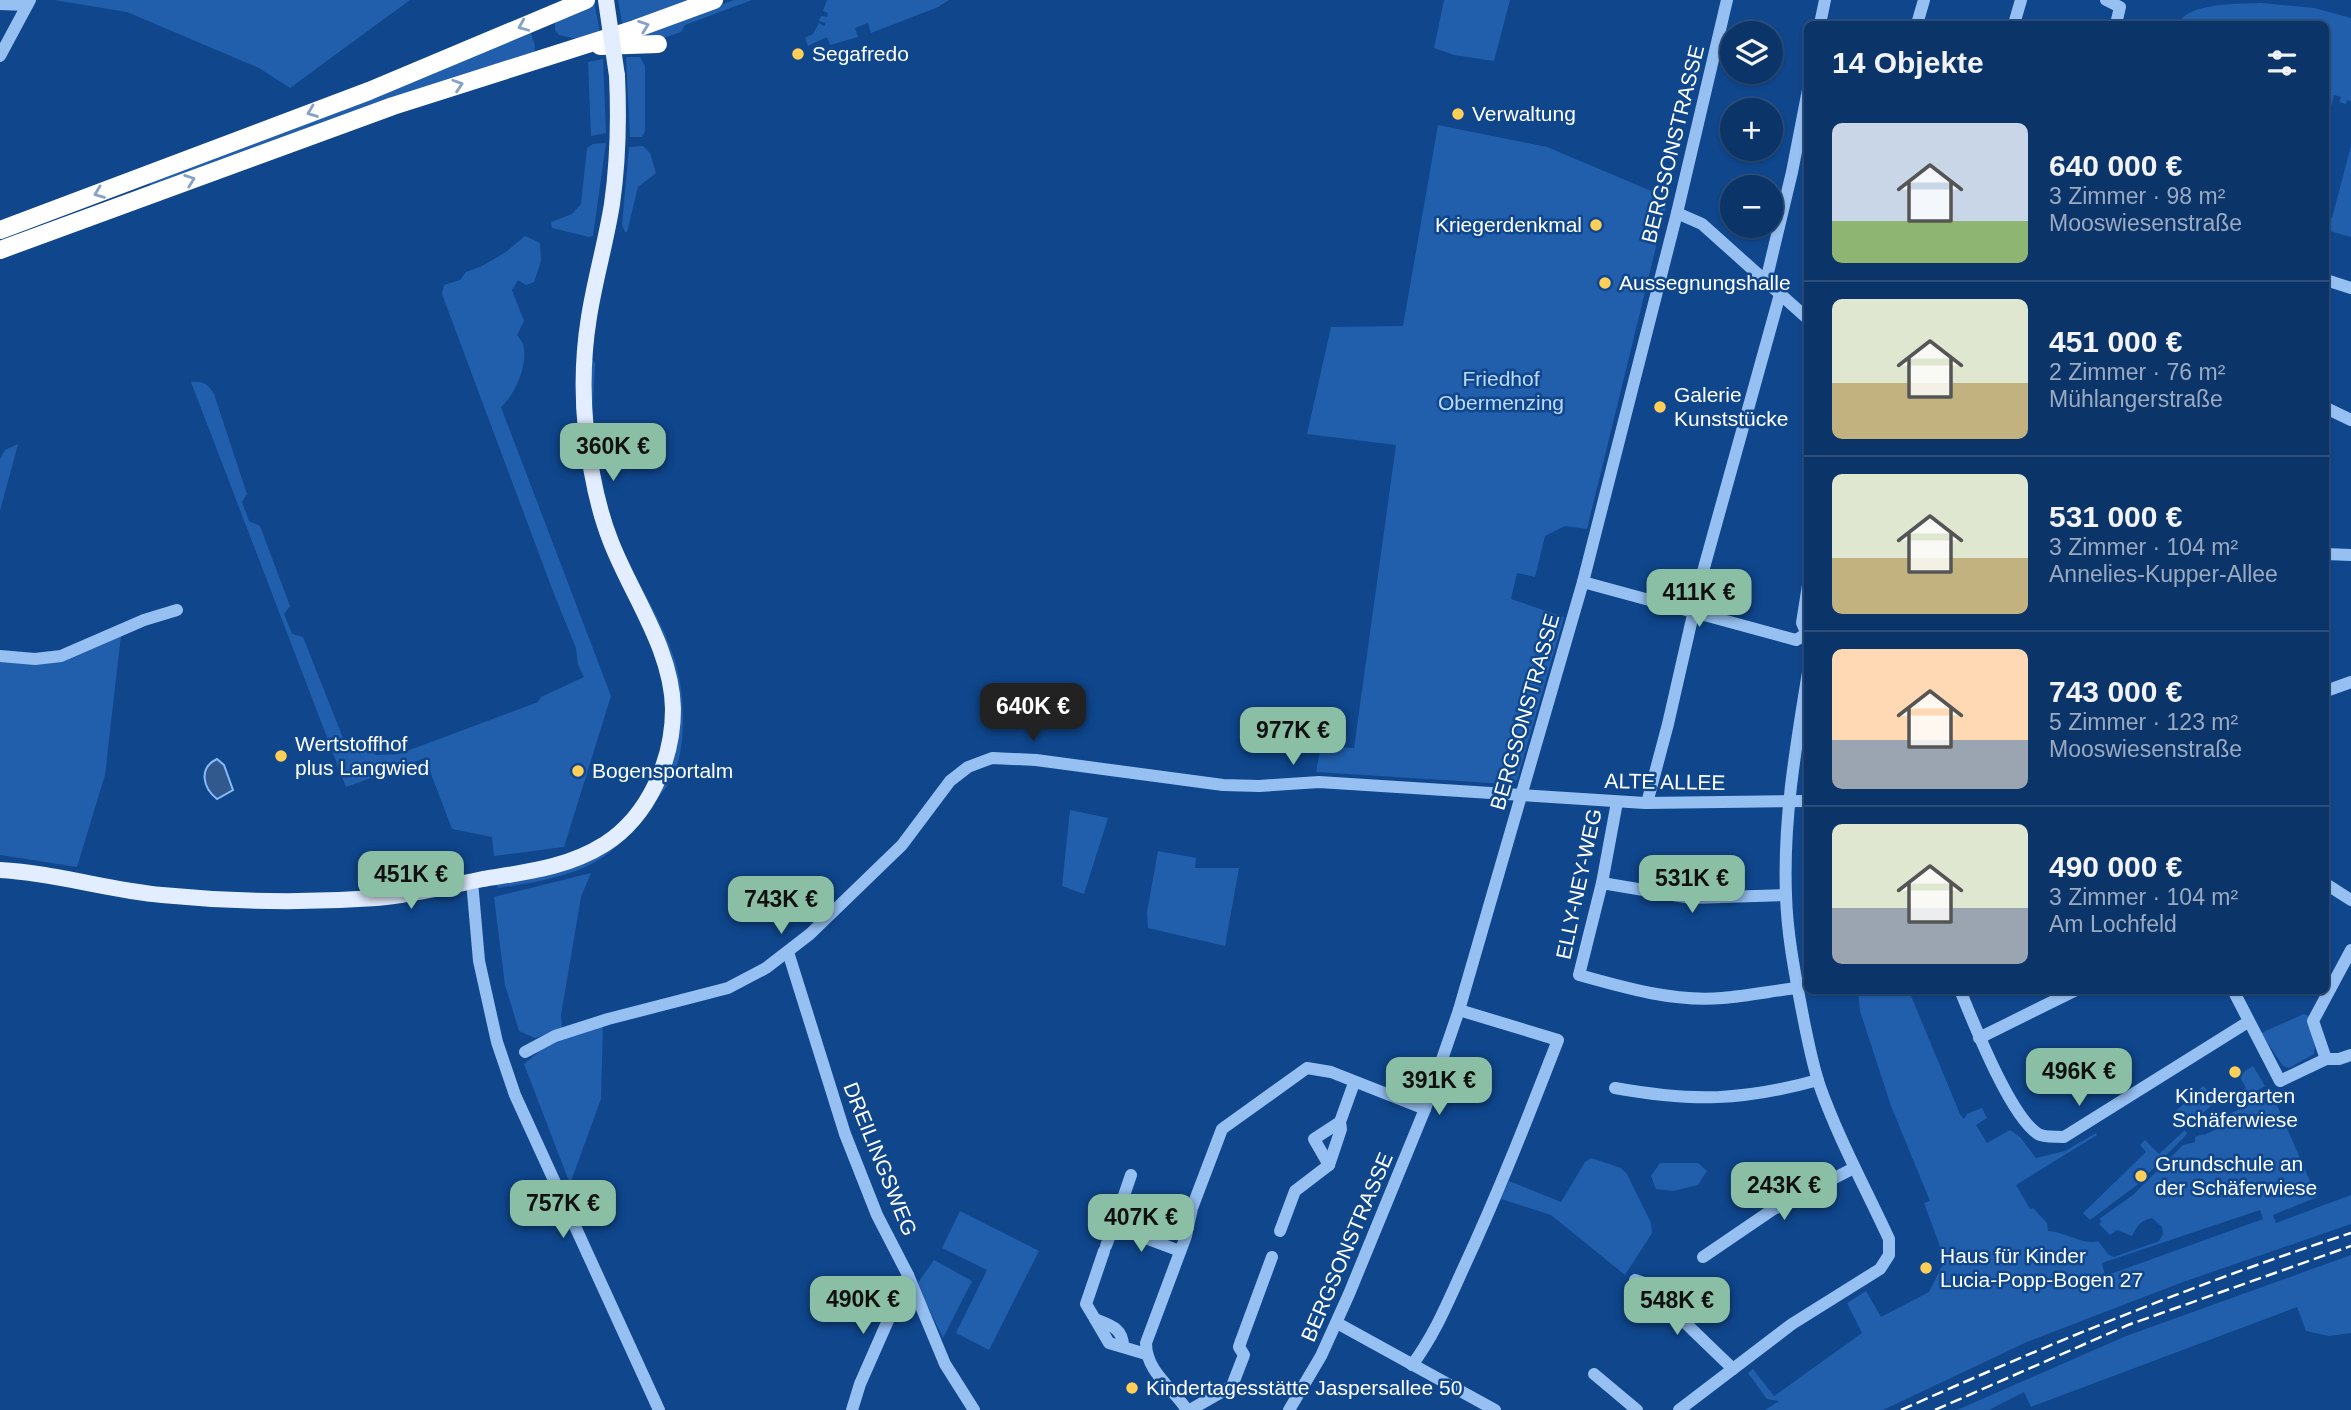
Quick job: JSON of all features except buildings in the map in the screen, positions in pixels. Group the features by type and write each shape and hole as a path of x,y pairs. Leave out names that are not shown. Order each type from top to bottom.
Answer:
{"highway":[{"path":"0,230 369,91 586,0"},
{"path":"0,250 393,106 579,47 714,0"},
{"path":"579,47 658,44"}],"main road":[{"path":"0,870 117,890 236,901 379,898 550,869 577,859 607,843 622,830 646,801 665,763 673,704 667,667 609,538 595,486 586,430 584,351 612,203 619,118 617,76 606,0"}],"street":[{"name":"BERGSONSTRASSE","path":"1289,1410 1310,1377 1337,1323 1425,1109 1459,1010 1583,582 1677,213 1727,0"},
{"path":"1822,21 1825,0"},
{"path":"1918,21 1924,0"},
{"path":"2015,21 2021,0"},
{"path":"2106,0 2120,7 2117,21"},
{"path":"0,4 29,3"},
{"path":"0,56 29,3"},
{"path":"1766,281 1804,110"},
{"path":"1677,213 1702,224 1804,316"},
{"path":"2329,281 2351,288"},
{"path":"1647,803 1716,520 1780,293"},
{"path":"2329,409 2351,420"},
{"path":"2329,554 2351,555"},
{"path":"1583,582 1695,610 1796,640 1804,636"},
{"path":"0,656 35,659 61,656 144,620 177,610"},
{"path":"1804,610 1804,628"},
{"path":"2329,690 2351,682"},
{"path":"1679,1410 1792,1324 1880,1269 1889,1255 1889,1239 1854,1168 1818,1080 1797,988 1786,895 1789,802 1804,697"},
{"name":"ALTE ALLEE","path":"525,1052 555,1036 608,1019 727,988 746,980 788,952 902,845 950,781 968,767 992,758 1036,760 1223,785 1259,786 1319,782 1647,803 1804,801"},
{"name":"ELLY-NEY-WEG","path":"1617,802 1602,883 1579,975 1646,993 1697,998 1721,998 1797,988"},
{"path":"472,881 479,961 502,1056 521,1107 659,1410"},
{"path":"1602,883 1691,898 1786,895"},
{"path":"2329,886 2351,900"},
{"path":"2329,991 2351,950"},
{"name":"DREILINGSWEG","path":"788,952 845,1134 877,1215 908,1275 945,1364 974,1410"},
{"path":"1962,994 1979,1038 2024,1123 2041,1136 2064,1137 2248,1022"},
{"path":"1979,1038 2068,994"},
{"path":"2235,994 2280,1081 2326,1059 2351,1055"},
{"path":"2326,1059 2313,1021 2327,994"},
{"path":"1412,1365 1424,1349 1474,1248 1558,1040 1459,1010"},
{"path":"1272,1257 1241,1341 1239,1348 1244,1354 1232,1386 1189,1410 1166,1387 1146,1354 1146,1343 1222,1129 1307,1068 1331,1072 1425,1109"},
{"path":"1615,1088 1657,1095 1742,1097 1777,1092 1818,1080"},
{"path":"1280,1231 1295,1191 1329,1165 1354,1083"},
{"path":"1329,1165 1314,1139 1340,1122"},
{"path":"1703,1257 1772,1210 1854,1168"},
{"path":"1131,1175 1086,1304 1109,1343 1146,1354"},
{"path":"1115,1222 1132,1233 1180,1251"},
{"path":"852,1410 860,1384 908,1275"},
{"path":"1634,1280 1644,1283 1733,1369"},
{"path":"1337,1323 1495,1410"},
{"path":"1594,1374 1637,1410"}],"green space":[{"path":"54,0 410,0 290,88 259,68 127,12"},
{"path":"618,0 695,0 623,28"},
{"path":"734,0 752,0 685,25 681,32 658,40 633,37"},
{"path":"827,0 949,0 938,7 871,33 868,23 855,28 858,37 830,45 827,37 808,46 805,38 813,34 819,23 824,26 826,23 819,21 821,16 827,17 828,13 823,11"},
{"path":"1444,0 1510,0 1494,61 1454,55 1434,48"},
{"path":"594,2 600,32 577,39 559,35 555,30 555,19"},
{"path":"2261,3 2314,8 2351,18 2351,101 2347,100 2346,104 2339,102 2341,97 2334,95 2329,108 2329,21 2181,21 2203,8"},
{"path":"530,30 535,46 534,56 152,188 148,179"},
{"path":"626,57 640,57 645,66 645,131 642,137 630,137"},
{"path":"603,59 606,133 591,136 588,62"},
{"name":"Friedhof Obermenzing","path":"1438,125 1547,147 1668,198 1587,529 1565,526 1545,536 1535,577 1517,573 1511,599 1564,617 1517,780 1506,784 1316,772 1321,746 1354,748 1396,445 1307,434 1331,327 1403,326"},
{"path":"606,143 593,236 552,228 551,222 572,214 581,204 587,148 593,144"},
{"path":"643,146 650,153 656,173 638,187 625,232 622,225 629,147"},
{"path":"2351,146 2351,237 2329,231 2329,218 2332,218"},
{"path":"525,236 540,243 541,261 534,282 526,285 518,280 512,290 524,321 517,335 523,344 524,360 516,387 501,407 611,696 564,847 494,856 492,837 452,829 425,758 346,787 191,382 205,384 214,394 247,494 242,502 249,521 260,526 290,606 284,614 292,634 303,637 347,748 352,751 365,744 376,755 399,754 538,702 541,697 584,677 578,665 576,648 442,294 444,285 460,280 466,272 506,252"},
{"path":"592,359 595,364 593,424 597,467 592,447 589,361"},
{"path":"18,444 0,511 0,459 5,450"},
{"path":"613,525 627,560 662,627 675,661 681,688 683,719 678,764 668,785 636,825 603,857 584,868 560,876 498,888 496,882 579,863 650,803 678,714 619,549"},
{"path":"121,635 105,775 77,867 0,855 0,660 37,662"},
{"path":"1070,810 1108,818 1084,894 1062,886"},
{"path":"1158,851 1196,858 1195,868 1239,868 1225,946 1148,928 1147,912"},
{"path":"591,873 581,897 561,1015 562,1029 535,1038 519,1031 505,985 494,897"},
{"path":"1858,994 1910,994 1960,1114 1964,1119 1967,1114 1982,1108 1987,1118 1976,1125 1987,1143 2010,1130 2020,1137 2036,1158 2065,1151 2096,1133 2097,1135 2016,1185 2030,1209 2033,1208 2047,1223 2048,1231 2086,1242 2098,1241 2109,1255 2114,1257 2159,1241 2163,1234 2162,1227 2152,1218 2140,1224 2132,1236 2117,1230 2110,1235 2099,1224 2102,1221 2099,1219 2133,1195 2183,1145 2195,1142 2195,1137 2232,1122 2229,1114 2272,1094 2317,1197 2273,1215 2276,1223 2351,1195 2351,1224 2183,1282 2027,1342 1883,1410 1765,1410 1779,1401 1767,1399 1748,1373 1753,1369 1774,1396 1862,1333 1847,1303 1866,1291 1881,1317 1929,1292 1945,1260 1924,1203 1930,1201 1891,1106 1860,1011","holes":["2260,1210 2263,1219 2105,1276 2102,1263"]},
{"path":"2304,1014 2309,1016 2314,1054 2289,1068 2283,1066 2261,1033"},
{"path":"603,1024 601,1099 570,1184 524,1064 547,1045"},
{"path":"2253,1066 2265,1086 2237,1102 2233,1096 2246,1088 2239,1075"},
{"path":"2203,1086 2218,1100 2191,1123 2184,1121 2175,1112"},
{"path":"2185,1130 2187,1134 2137,1185 2090,1220 2083,1213 2146,1152 2140,1145 2145,1140 2159,1154"},
{"path":"1591,1158 1621,1168 1627,1174 1651,1223 1652,1233 1625,1275 1551,1215 1501,1199 1509,1181 1561,1202 1585,1162"},
{"path":"1660,1163 1698,1163 1707,1171 1698,1185 1673,1191 1656,1189 1651,1176"},
{"path":"960,1211 1039,1251 989,1350 956,1333 987,1270 942,1248"},
{"path":"2351,1255 2351,1333 2329,1336 2306,1331 2297,1307 2031,1407 2024,1392 1989,1410 1957,1410 2126,1336"},
{"path":"934,1260 972,1281 943,1338 917,1284"}],"shaded area":[{"path":"217,759 224,765 233,790 217,799 208,789 205,773"}],"railway":[{"path":"1901,1410 2123,1316 2236,1272 2351,1233"},
{"path":"1935,1410 2128,1325 2351,1246"}],"place":[{"name":"Segafredo","path":"798,54"},
{"name":"Verwaltung","path":"1458,114"},
{"name":"Kriegerdenkmal","path":"1596,225"},
{"name":"Aussegnungshalle","path":"1605,283"},
{"name":"Galerie Kunststücke","path":"1660,407"},
{"name":"Wertstoffhof plus Langwied","path":"281,756"},
{"name":"Bogensportalm","path":"578,771"},
{"name":"Kindergarten Schäferwiese","path":"2235,1072"},
{"name":"Grundschule an der Schäferwiese","path":"2141,1176"},
{"name":"Haus für Kinder Lucia-Popp-Bogen 27","path":"1926,1268"},
{"name":"Kindertagesstätte Jaspersallee 50","path":"1132,1388"}]}
